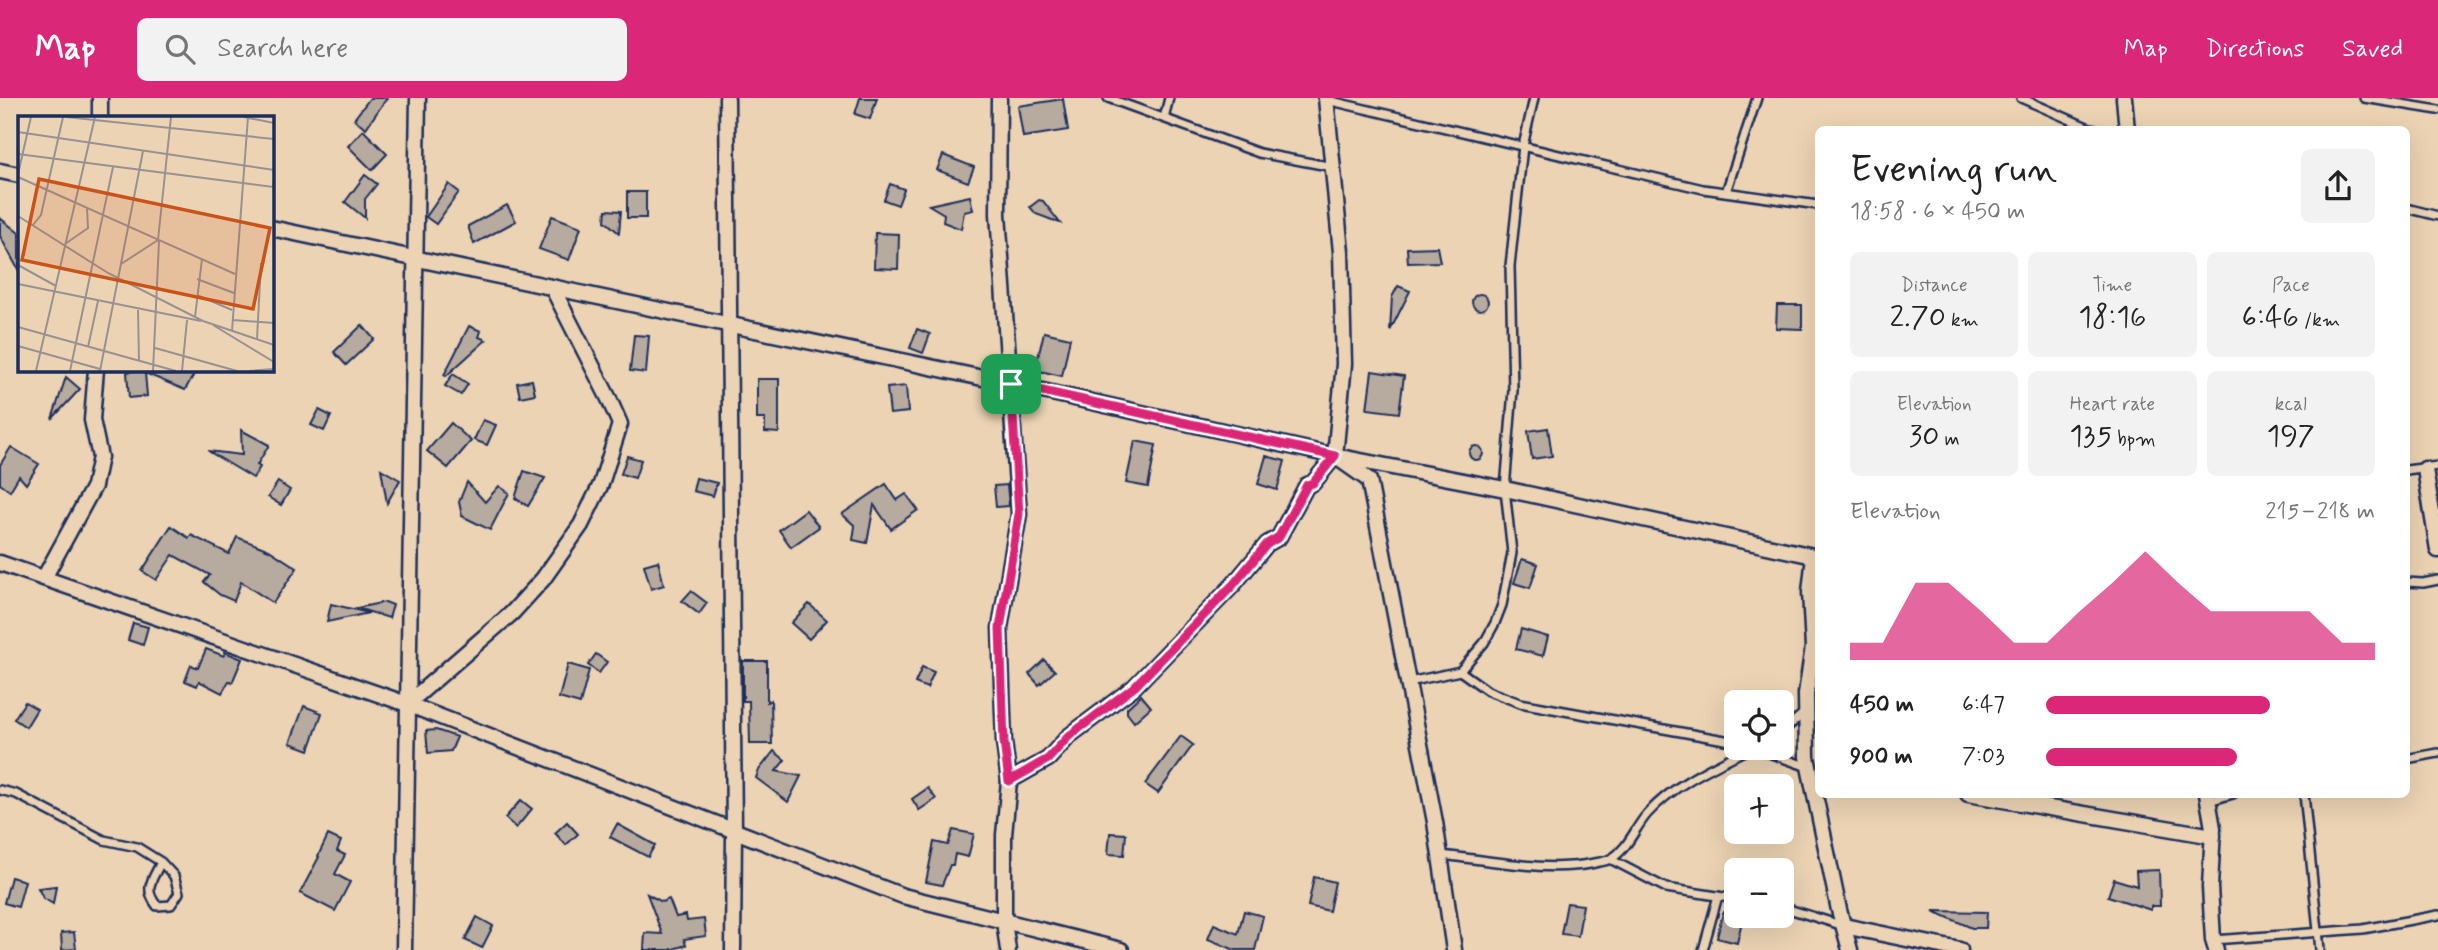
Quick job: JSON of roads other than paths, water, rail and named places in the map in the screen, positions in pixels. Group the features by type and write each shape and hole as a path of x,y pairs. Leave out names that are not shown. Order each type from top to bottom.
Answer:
{"street":[{"path":"100,98 100,116"},
{"path":"404,950 418,98"},
{"path":"727,98 731,325 733,950"},
{"path":"999,98 999,214 1019,514 1000,628 1004,742 1009,781 1004,835 1004,921 1008,950"},
{"path":"2124,98 2127,126"},
{"path":"1009,781 1048,759 1069,736 1134,687 1233,585 1267,544 1279,537 1307,485 1313,483 1335,456 1344,364 1341,252 1326,99"},
{"path":"0,170 18,175"},
{"path":"273,228 1011,384 1335,456 1815,553"},
{"path":"407,704 512,614 543,579 581,525 601,485 620,424 552,287"},
{"path":"44,578 93,486 100,457 92,420 96,371"},
{"path":"1335,456 1369,480 1440,855 1454,950"},
{"path":"2432,467 2438,550"},
{"path":"0,563 407,704 903,896 1121,950"},
{"path":"1813,768 1806,694 1815,625 1810,592 1815,564"},
{"path":"1819,798 1850,950"},
{"path":"1991,798 2213,836"},
{"path":"2208,798 2213,828 2210,887 2215,945"},
{"path":"1844,926 1960,950"}],"lane":[{"path":"1108,98 1259,153 1333,167"},
{"path":"1164,118 1169,98"},
{"path":"1408,682 1460,671 1484,643 1502,605 1512,553 1505,489 1513,390 1510,266 1523,146 1534,98"},
{"path":"1726,192 1757,98"},
{"path":"2021,98 2085,126"},
{"path":"2364,98 2438,110"},
{"path":"1326,99 1726,192 1815,205"},
{"path":"2410,209 2438,216"},
{"path":"2410,470 2432,467"},
{"path":"2410,582 2438,580"},
{"path":"1460,671 1488,691 1520,703 1724,740"},
{"path":"1794,722 1806,711"},
{"path":"1440,855 1536,867 1578,866 1610,859 1631,839 1647,813 1667,796 1752,747 1813,768"},
{"path":"2410,758 2438,753"},
{"path":"0,790 16,794 104,840 137,847 161,862 174,876 180,893 171,905 157,906 149,896 149,887 161,862"},
{"path":"2304,798 2320,950"},
{"path":"1610,859 1666,888 1724,898"},
{"path":"1703,950 1718,897"},
{"path":"1794,911 1844,926"},
{"path":"2215,945 2363,929 2438,915"}]}
